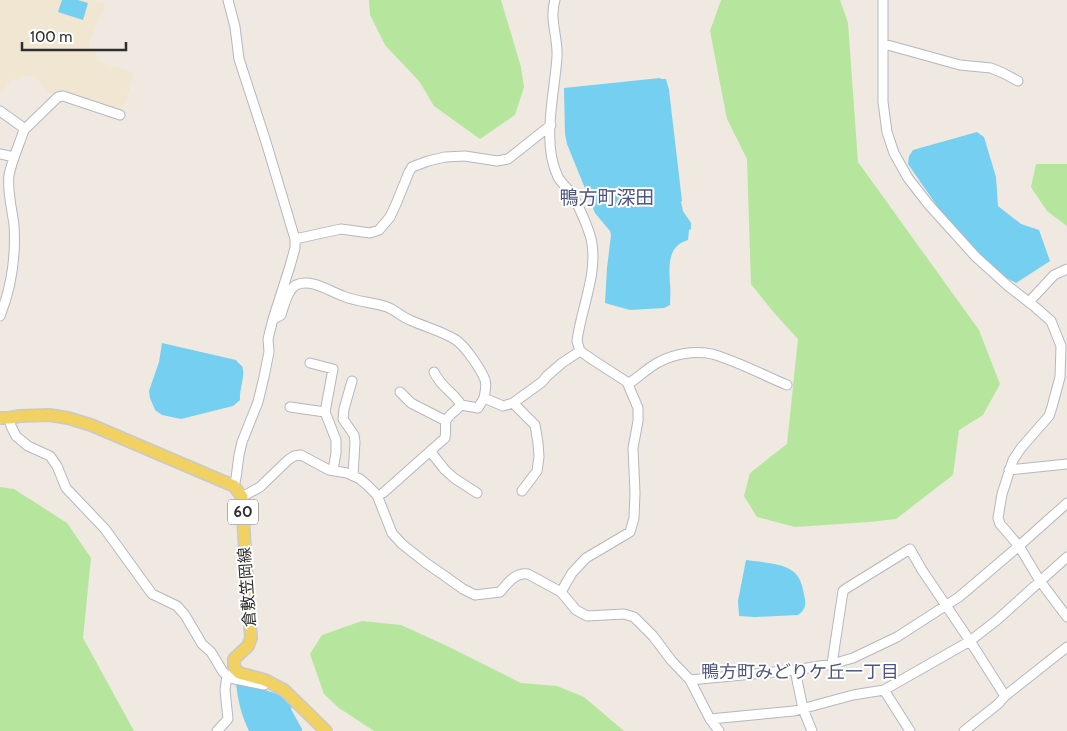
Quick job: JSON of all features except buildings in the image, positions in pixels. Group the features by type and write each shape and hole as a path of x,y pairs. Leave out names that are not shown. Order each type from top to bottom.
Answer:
{"main road":[{"name":"60","path":"5,418 49,415 91,425 234,486 242,498"},
{"name":"倉敷笠岡線","path":"242,498 251,638 248,646 234,659 234,667 239,674 265,680 284,690 326,731"}],"street":[{"path":"228,0 235,27 239,59 295,239 295,248 268,339 269,352 258,402 242,442 234,486"},
{"path":"555,0 552,8 552,21 557,54 549,141 558,177 572,195 592,238 593,247 593,265 577,341 580,350 627,382 638,408 638,421 632,448 635,493 634,518 630,532 586,558 572,572 561,592"},
{"path":"883,0 883,102 887,132 894,153 908,178 942,221 976,257 1051,321 1061,346 1060,377 1049,416 1013,460 1002,494 998,518 1000,524 1019,546 1040,582 1067,617"},
{"path":"884,44 960,65 991,68 1003,72 1018,81"},
{"path":"0,316 8,296 15,246 9,185 10,174 24,130 58,98 64,96 120,115"},
{"path":"0,111 24,130"},
{"path":"295,239 341,229 370,233 379,230 390,217 412,167 445,157 465,156 497,161 508,160 551,125"},
{"path":"0,154 14,157"},
{"path":"1029,302 1054,275 1067,270"},
{"path":"273,319 281,315 291,289 296,285 305,283 317,285 342,296 388,307 408,320 444,333 458,341 480,370 486,381 486,392 478,408 461,406 451,414 446,421 445,438 383,494"},
{"path":"484,398 503,406 513,403 542,382 562,363 580,350"},
{"path":"627,382 631,382 660,362 675,356 694,352 711,354 787,385"},
{"path":"310,363 333,368 325,412 336,440 333,470"},
{"path":"434,372 442,385 455,396 461,406"},
{"path":"352,381 343,419 354,436 353,476"},
{"path":"400,392 411,403 446,421"},
{"path":"513,403 535,425 538,443 537,471 522,491"},
{"path":"290,406 325,412"},
{"path":"5,418 16,436 28,446 50,456 57,466 66,488 105,529 152,594 177,606 185,615 202,644 211,652 226,675 230,678 284,690"},
{"path":"430,451 445,470 477,493"},
{"path":"242,498 260,487 294,456 301,455 333,470 347,473 360,479 377,495 392,533 402,544 463,589 476,595 500,592 512,578 528,574 561,592 576,610 587,616 624,614 634,617 653,636 671,660 690,680 710,719 719,731"},
{"path":"1009,470 1067,464"},
{"path":"690,680 795,670 832,664 853,658 897,637 959,597 1067,503"},
{"path":"832,664 844,591 910,550 1005,696"},
{"path":"710,719 803,709 884,690 970,641 998,620 1067,557"},
{"path":"964,731 1067,647"},
{"path":"795,670 803,709 812,731"},
{"path":"217,731 228,719 225,690 226,675"},
{"path":"884,690 910,731"}],"shaded area":[{"path":"0,0 91,0 105,4 90,40 89,48 96,51 97,61 134,73 122,113 56,91 49,94 36,77 22,75 17,81 13,79 0,93"}],"green space":[{"path":"369,0 501,0 521,67 524,87 515,115 480,139 434,106 419,81 385,45 370,15"},
{"path":"721,0 840,0 848,23 858,162 979,330 1000,384 983,415 959,430 953,475 896,519 795,527 757,517 744,496 750,473 787,444 798,339 751,284 747,159 727,119 710,31"},
{"path":"1036,164 1067,164 1067,226 1047,211 1031,187"},
{"path":"0,487 14,489 67,523 91,558 83,638 134,731 0,731"},
{"path":"362,621 401,625 521,683 557,686 584,697 624,731 374,731 339,708 324,694 310,654 322,635"}],"water":[{"path":"62,0 78,0 88,3 83,20 58,12"},
{"path":"660,78 666,79 669,90 681,202 683,211 691,223 691,229 689,230 688,240 676,247 671,258 669,271 670,305 664,308 630,310 605,303 611,235 610,231 595,213 567,144 564,88"},
{"path":"977,132 984,137 996,177 998,206 1021,224 1039,230 1050,261 1016,283 1003,276 944,216 908,164 909,156 913,150"},
{"path":"162,343 236,360 243,369 240,400 233,406 181,419 162,415 155,410 149,391 159,362"},
{"path":"746,560 779,565 795,573 801,582 805,599 805,606 802,612 798,615 739,616 738,601"},
{"path":"236,683 266,690 294,701 291,709 302,731 249,731 240,707"}],"district":[{"name":"鴨方町深田","path":"607,197"},
{"name":"鴨方町みどりケ丘一丁目","path":"800,672"}]}
